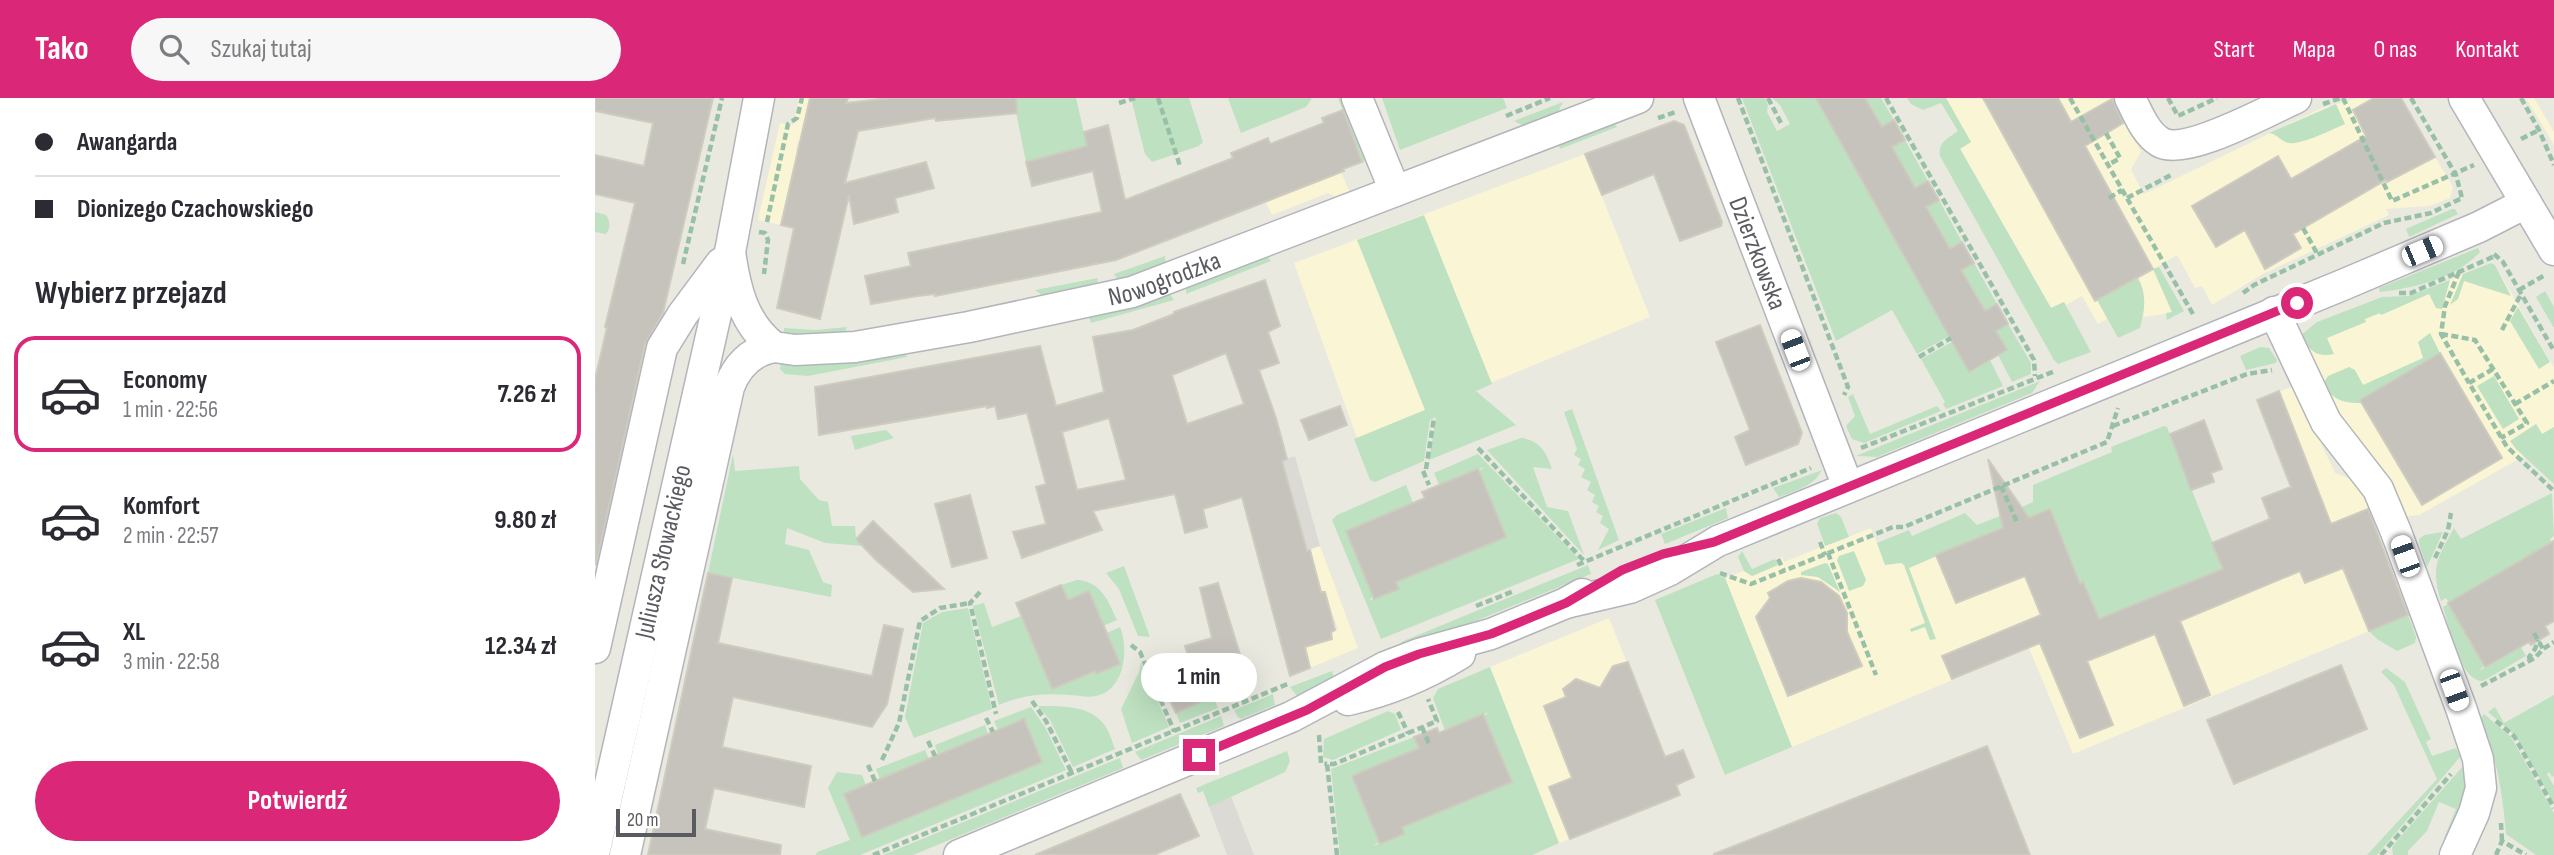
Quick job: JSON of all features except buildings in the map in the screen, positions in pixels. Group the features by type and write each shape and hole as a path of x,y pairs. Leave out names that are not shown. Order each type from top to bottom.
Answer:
{"street":[{"name":"Juliusza Słowackiego","path":"595,850 730,252 759,98"},
{"path":"1357,98 1395,191"},
{"path":"2130,98 2148,131 2162,144 2174,147 2198,142 2296,98"},
{"path":"2464,98 2554,250"},
{"name":"Dzierzkowska","path":"1692,106 1844,451 1848,487"},
{"name":"Nowogrodzka","path":"774,347 806,350 855,347 914,338 1110,298 1181,275 1395,191 1644,110"},
{"path":"959,855 1313,721 1443,665 1491,634 1566,603 1630,588 1670,570 1714,542 2479,227 2526,203"},
{"name":"Juliusza Słowackiego","path":"595,648 662,348 683,314 730,252"},
{"path":"730,252 743,309 774,347"},
{"path":"2274,312 2326,422 2378,489 2401,544 2478,759 2481,788 2474,813 2455,855"},
{"name":"Juliusza Słowackiego","path":"625,855 729,387 733,375 748,359 756,352 774,347"}],"path":[{"path":"694,216 722,98"},
{"path":"765,233 788,124 797,118 802,98"},
{"path":"1119,103 1135,98"},
{"path":"1158,98 1180,166"},
{"path":"1738,98 1848,387 1839,403"},
{"path":"1768,98 1781,123"},
{"path":"1887,98 2033,360 2035,377"},
{"path":"2070,98 2195,318"},
{"path":"2168,98 2178,116 2217,98"},
{"path":"2343,98 2392,201 2456,175"},
{"path":"2521,98 2554,164"},
{"path":"1644,110 1674,112 1692,106"},
{"path":"2106,132 2120,158 2108,165"},
{"path":"2109,198 2122,190"},
{"path":"2235,299 2254,285 2384,223 2431,214 2462,198"},
{"path":"2303,228 2318,255"},
{"path":"2502,330 2520,292 2554,271"},
{"path":"2459,272 2445,306 2441,334 2507,447 2554,491"},
{"path":"2184,323 2206,314"},
{"path":"2441,334 2475,340 2527,423 2501,438"},
{"path":"1919,357 1951,338"},
{"path":"2112,426 2247,374 2299,366"},
{"path":"1572,567 1844,451 1858,449 2049,371 2064,369"},
{"path":"2469,383 2493,369"},
{"path":"2515,404 2554,381"},
{"path":"1429,485 1424,470 1434,418"},
{"path":"1478,448 1585,562"},
{"path":"2526,474 2532,470"},
{"path":"2001,486 2017,522"},
{"path":"2431,565 2448,530 2451,513"},
{"path":"1820,542 1877,676"},
{"path":"1778,559 1784,571"},
{"path":"1471,609 1522,588"},
{"path":"882,760 899,723 920,621 940,608 970,603 980,592"},
{"path":"970,603 996,714"},
{"path":"2534,633 2543,649"},
{"path":"2531,661 2529,657 2538,640"},
{"path":"2472,684 2483,686 2531,661 2554,642"},
{"path":"1131,645 1140,652 1174,731"},
{"path":"873,855 1294,681"},
{"path":"1313,721 1321,763 1334,764 1437,721 1428,698"},
{"path":"1032,701 1046,721 1072,773"},
{"path":"1398,711 1408,733"},
{"path":"2487,714 2514,736 2554,808"},
{"path":"986,718 993,732"},
{"path":"1422,727 1429,744"},
{"path":"928,741 935,756"},
{"path":"2381,855 2462,762 2478,759"},
{"path":"1327,764 1337,855"},
{"path":"868,765 875,781"},
{"path":"2496,855 2502,841 2526,855"}],"shaded area":[{"path":"799,98 811,98 800,142 798,141 798,153 781,225 758,220 780,123 793,125"},
{"path":"1946,98 2114,98 2112,100 2141,151 2131,170 2144,194 2320,109 2356,98 2374,98 2353,110 2387,182 2435,157 2453,187 2450,198 2430,206 2386,209 2389,215 2263,274 2212,305 2202,286 2195,288 2177,255 2154,269 2172,313 2143,317 2140,328 2118,338 2107,319 2098,324 2082,296 2066,305 2063,302 2051,308 1960,148 1971,142"},
{"path":"2526,98 2534,98 2554,132 2554,145"},
{"path":"1585,154 1650,317 1357,438 1294,263"},
{"path":"1341,172 1351,195 1340,199 1328,193 1272,215 1265,201"},
{"path":"2491,263 2495,265 2554,368 2554,427 2542,434 2537,425 2516,449 2524,456 2419,515 2401,517 2344,429 2305,344 2308,348 2333,354 2327,338 2365,322 2364,319 2381,313 2382,315 2430,293 2436,308 2442,305 2450,280"},
{"path":"2294,386 2335,473 2358,482 2420,610 2073,754 2029,648 1792,747 1725,578 1744,571 1753,576 1778,565 1775,559 1782,557 1784,562 1819,548 1820,542 1823,541 1825,546 1871,528 1885,564 1901,563 1909,568 2050,509 2099,619 2310,533 2257,400"},
{"path":"1295,456 1320,546 1281,557 1257,468"},
{"path":"1320,546 1358,648 1310,668 1305,647 1332,639 1331,634 1338,629 1325,592 1321,592 1310,550"},
{"path":"1609,618 1680,795 1559,843 1490,667"},
{"path":"1231,796 1254,855 1227,855 1209,807"}],"green space":[{"path":"1013,98 1076,98 1087,146 1026,162"},
{"path":"1131,98 1189,98 1203,142 1199,146 1152,162 1145,154"},
{"path":"1228,98 1312,98 1306,107 1241,133"},
{"path":"1338,98 1344,98 1368,160 1363,162"},
{"path":"1382,98 1503,98 1507,108 1400,150"},
{"path":"1742,98 1765,98 1767,112 1777,131 1790,124 1780,105 1772,98 1816,98 1949,336 1917,354 1892,310 1836,341"},
{"path":"1865,98 1881,98 1894,120 1882,127"},
{"path":"1907,98 1946,98 1971,142 1960,149 2051,308 2064,302 2091,352 2058,364 2054,360 1940,156 1942,143 1958,131 1941,103 1923,110 1911,104"},
{"path":"1563,102 1557,114 1526,127 1514,121"},
{"path":"2336,104 2345,124 2325,133 2302,142 2289,143 2269,133"},
{"path":"1612,121 1617,127 1560,149 1558,144"},
{"path":"1905,140 1928,181 1915,188 1892,147"},
{"path":"1939,200 1962,242 1950,249 1926,207"},
{"path":"2452,209 2458,214 2409,237 2406,229"},
{"path":"595,212 607,217 609,227 606,234 595,232"},
{"path":"1424,215 1492,384 1476,391 1516,425 1429,460 1436,417 1430,420 1424,461 1375,482 1370,480 1354,439 1425,410 1357,240"},
{"path":"2478,248 2480,252 2470,261 2447,275 2407,288 2380,292 2379,288"},
{"path":"1266,255 1271,261 1186,294 1186,287"},
{"path":"1165,256 1166,266 1119,282 1114,274"},
{"path":"1974,263 1997,304 1985,311 1961,270"},
{"path":"2491,263 2495,265 2511,296 2464,281 2458,299 2450,305 2463,274"},
{"path":"2159,267 2184,311 2167,320 2166,313 2172,312 2153,269"},
{"path":"1098,278 1096,287 1046,298 1035,290"},
{"path":"2138,278 2144,302 2140,328 2118,338 2097,300"},
{"path":"2450,280 2442,309 2436,308 2429,294 2365,319 2366,322 2327,338 2334,354 2314,352 2301,335 2317,322 2382,297 2409,296"},
{"path":"2545,291 2554,307 2554,328 2536,297"},
{"path":"1169,293 1174,300 1091,323 1089,318 1093,314"},
{"path":"2518,307 2550,362 2539,369 2510,321"},
{"path":"2008,324 2031,363 2031,374 2012,382 1998,355 2007,350 1996,331"},
{"path":"847,327 844,334 784,336 784,328 815,330"},
{"path":"2430,333 2440,353 2360,400 2362,403 2339,400 2323,384 2328,376 2349,367 2355,370 2363,385 2423,358 2418,342"},
{"path":"1952,342 1990,360 2003,386 1946,409 1943,404 1945,402 1921,359"},
{"path":"2260,347 2269,348 2277,360 2276,363 2246,370 2240,356"},
{"path":"905,351 907,357 808,376 785,374 780,369 781,362"},
{"path":"2494,376 2519,419 2503,429 2477,386"},
{"path":"2040,381 2032,393 1877,457 1856,456"},
{"path":"1853,394 1870,434 1937,406 1941,411 1864,443 1852,439 1846,426 1855,416 1848,397"},
{"path":"1572,409 1619,540 1598,550 1609,529 1600,523 1603,516 1596,512 1599,506 1592,502 1595,495 1587,490 1591,482 1581,477 1585,469 1578,465 1581,459 1574,455 1577,449 1564,412"},
{"path":"2536,424 2542,434 2554,427 2554,484 2510,441"},
{"path":"2167,427 2223,569 2099,619 2083,583 2057,593 2050,509 2029,518 2022,507 2033,502 2033,485 2112,452 2111,447"},
{"path":"886,430 894,438 855,450 851,436"},
{"path":"1521,438 1538,444 1548,458 1552,469 1533,467 1547,507 1568,511 1584,555 1487,450"},
{"path":"733,454 735,471 799,466 800,479 819,500 828,502 832,526 855,526 856,539 863,546 825,543 787,528 785,544 809,550 823,582 832,585 831,597 708,573"},
{"path":"1478,454 1579,559 1381,639 1332,520 1337,515 1406,485 1413,503 1373,597 1368,601 1399,589 1396,582 1506,537 1479,471 1484,467 1456,478 1442,491 1434,473"},
{"path":"1822,470 1809,484 1779,497 1773,488"},
{"path":"2552,493 2552,543 2449,603 2446,598 2441,601 2436,579 2437,563 2454,528 2461,539"},
{"path":"1726,508 1728,518 1665,544 1661,534"},
{"path":"1836,513 1841,517 1849,537 1825,546 1817,523 1820,518"},
{"path":"1965,513 1977,525 2000,516 2003,527 1909,568 1936,639 1930,640 1925,627 1911,632 1910,629 1925,623 1904,565 1885,565 1877,543 1909,530 1912,536"},
{"path":"2443,532 2427,567 2419,539 2424,535"},
{"path":"1742,551 1752,569 1775,559 1778,565 1752,576 1744,571 1738,557"},
{"path":"1854,551 1866,580 1863,586 1849,591 1837,560 1839,556"},
{"path":"1828,564 1840,592 1818,577 1801,575 1801,572"},
{"path":"1588,565 1591,574 1404,650 1401,642"},
{"path":"1124,566 1150,637 1138,636 1119,589 1106,573"},
{"path":"1717,574 1725,578 1792,747 1725,775 1655,600"},
{"path":"1077,580 1093,584 1103,594 1117,620 1103,626 1089,591 1068,600 1061,585"},
{"path":"984,603 992,627 1021,616 1096,674 1119,665 1107,633 1120,627 1124,657 1119,677 1106,692 1096,696 1042,695 999,705 973,606"},
{"path":"2448,604 2484,666 2479,671 2506,655 2518,642 2526,656 2483,681 2475,679 2462,663 2457,651 2443,607"},
{"path":"968,608 992,709 914,738 905,717 923,623 942,612"},
{"path":"2408,615 2416,637 2415,643 2397,651 2369,631"},
{"path":"1141,662 1169,727 1132,743 1121,709"},
{"path":"1490,667 1559,843 1532,855 1340,855 1331,769 1414,737 1419,748 1352,776 1379,842 1373,846 1404,834 1402,827 1511,782 1484,716 1489,712 1461,724 1447,736 1433,698 1438,689"},
{"path":"2386,668 2405,682 2431,739 2426,742 2432,756 2456,748 2460,757 2377,855 2367,855 2437,779 2394,685 2381,672"},
{"path":"1332,671 1335,680 1297,696 1290,687"},
{"path":"1273,694 1275,705 1241,719 1234,710"},
{"path":"2554,695 2554,776 2549,772 2547,774 2554,786 2554,804 2515,735 2488,712 2495,707 2504,723"},
{"path":"1213,696 1218,708 1180,723 1176,713"},
{"path":"1038,706 1073,708 1090,713 1105,726 1115,749 1073,767 1050,720"},
{"path":"1031,707 1045,727 1066,770 860,855 816,855 817,852 850,840 828,788 837,772 862,775 866,785 844,794 862,837 1042,762 1024,719 998,730 994,721"},
{"path":"1388,711 1395,714 1401,730 1333,760 1323,757 1324,739"},
{"path":"2484,714 2511,737 2554,813 2554,855 2536,855 2506,834 2498,775 2481,718"},
{"path":"1221,716 1224,726 1141,760 1135,752"},
{"path":"985,725 988,734 938,755 935,745"},
{"path":"925,750 929,759 880,779 876,769"},
{"path":"1287,751 1290,761 1285,772 1209,807 1203,791 1198,793 1196,788"},
{"path":"1120,758 1123,768 913,855 883,855"},
{"path":"2464,765 2467,789 2449,840 2444,838 2456,809 2439,802 2427,831 2408,851 2408,855 2393,855 2392,848 2395,843"}],"route":[{"path":"1199,755 1307,710 1385,667 1419,654 1491,634 1566,603 1622,570 1663,554 1714,542 2297,303"}]}
